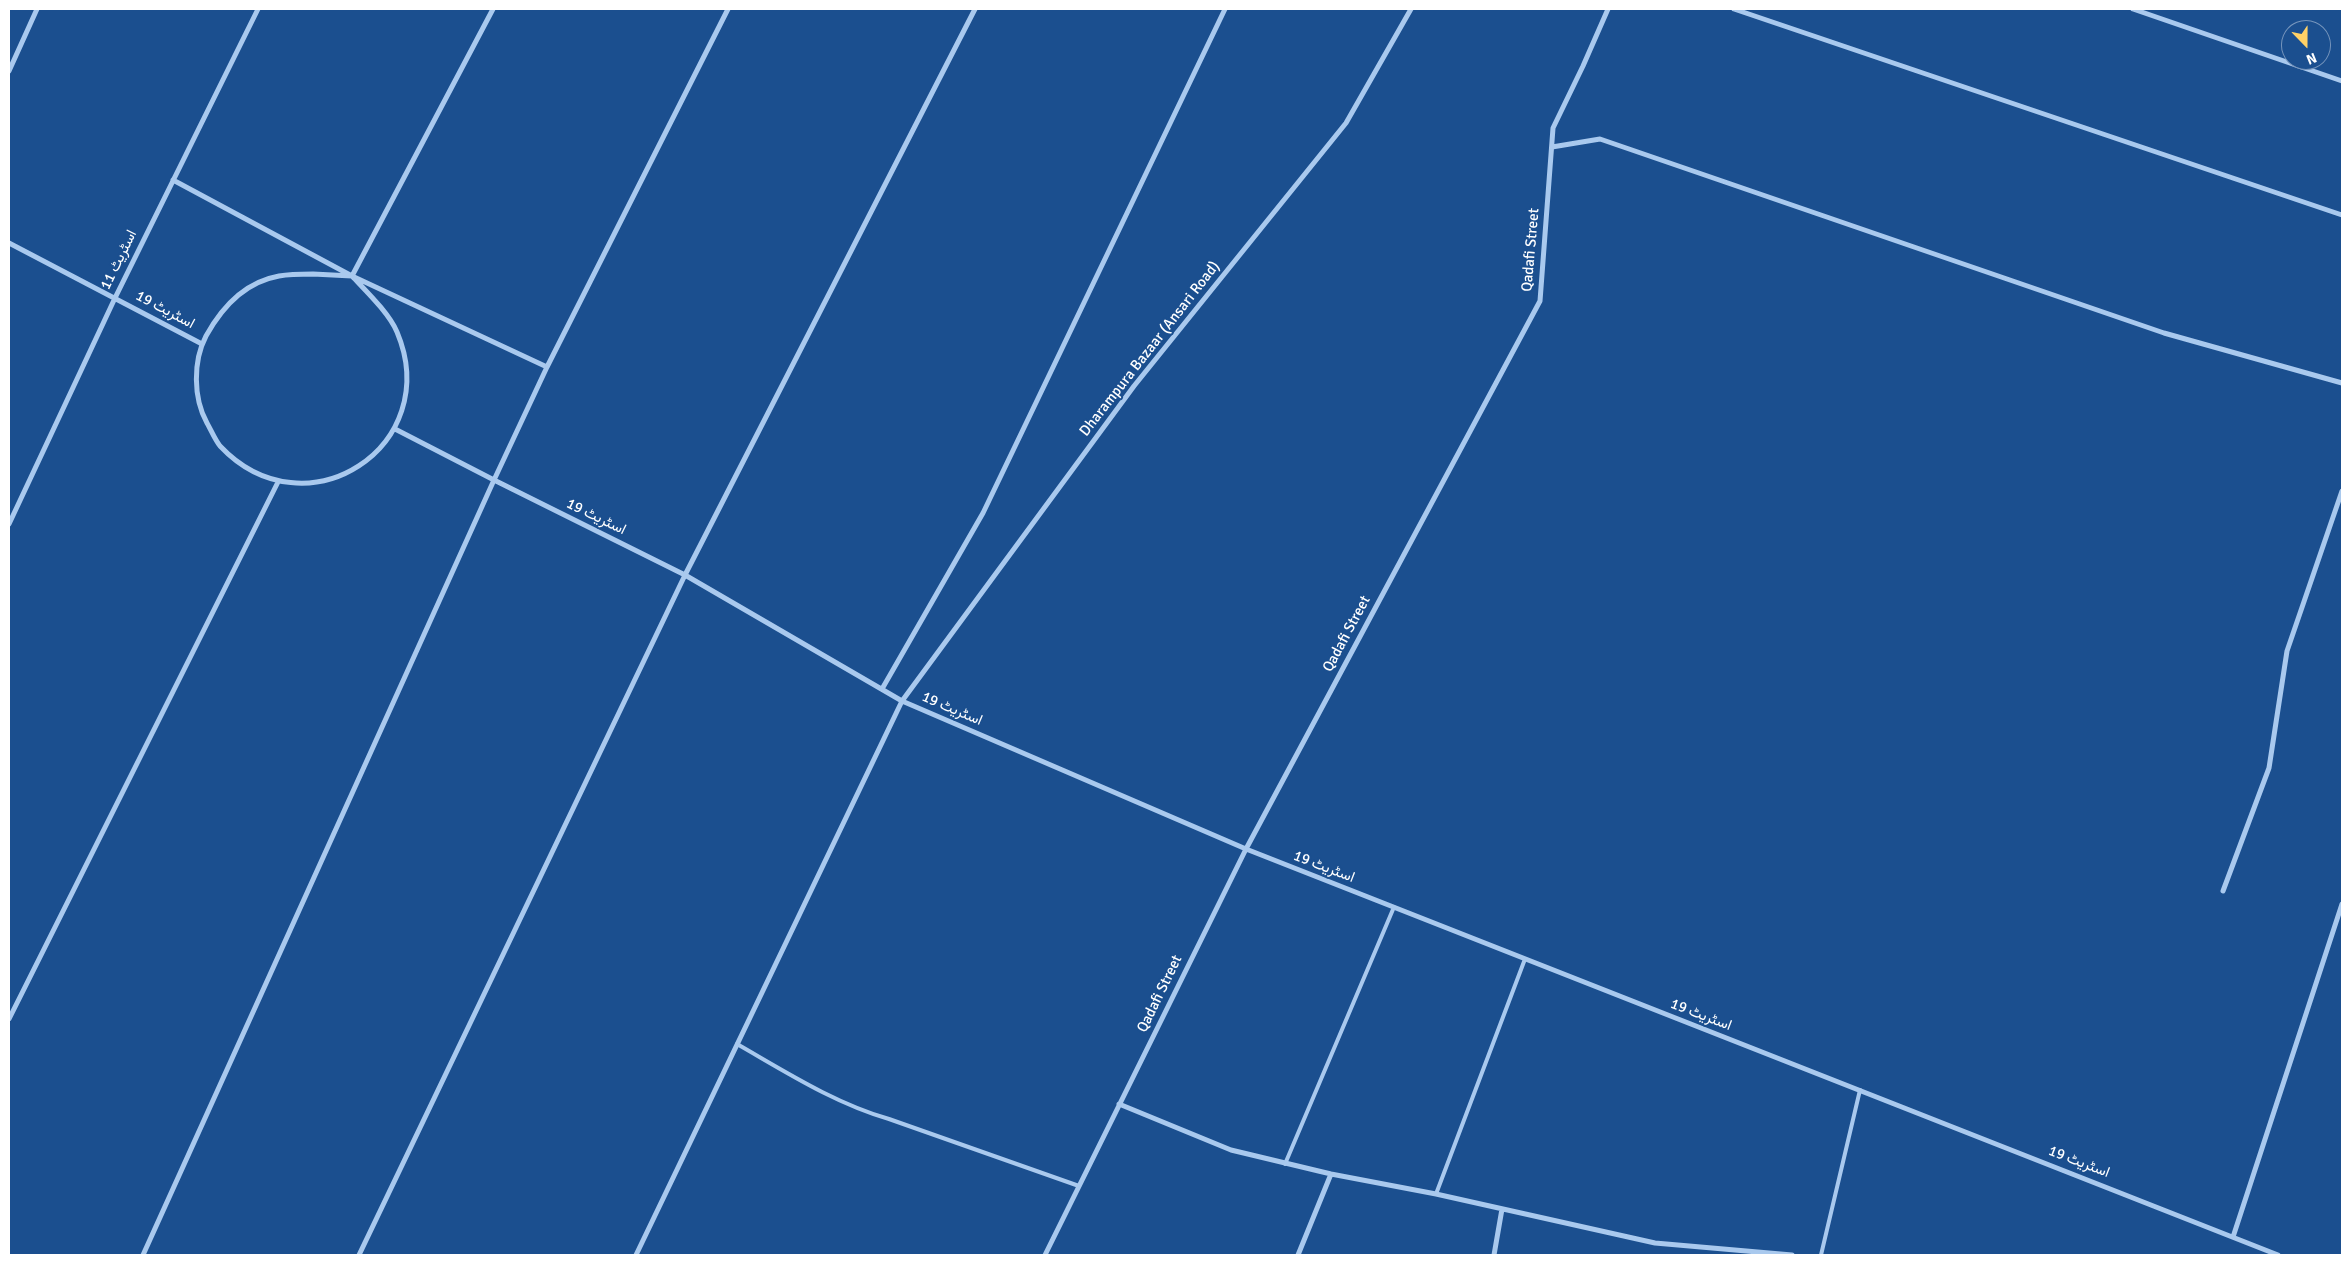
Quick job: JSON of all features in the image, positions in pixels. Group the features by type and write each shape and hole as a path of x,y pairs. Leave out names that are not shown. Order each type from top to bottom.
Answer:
{"street":[{"path":"9,71 37,9"},
{"name":"اسٹریٹ 11","path":"9,524 115,298 258,9"},
{"path":"352,276 493,9"},
{"path":"144,1255 494,480 547,367 728,9"},
{"path":"359,1255 685,575 976,9"},
{"path":"882,689 983,513 1225,9"},
{"name":"Dharampura Bazaar (Ansari Road)","path":"636,1255 902,701 1134,386 1346,123 1411,9"},
{"name":"Qadafi Street","path":"1045,1255 1246,849 1540,301 1553,128 1584,66 1608,9"},
{"path":"1734,9 2342,215"},
{"path":"2133,9 2342,81"},
{"path":"1552,147 1600,139 2164,333 2342,384"},
{"path":"173,180 352,276 547,367"},
{"name":"اسٹریٹ 19","path":"9,243 202,344"},
{"path":"313,274 352,276 396,330 407,362 406,396 395,429 374,456 345,475 312,484 278,482 246,468 219,445 202,414 196,379 202,344 219,313 245,289 278,276 313,274"},
{"name":"اسٹریٹ 19","path":"395,429 685,575 902,701 1246,849 2278,1255"},
{"path":"9,1019 278,482"},
{"path":"2223,890 2269,768 2287,650 2342,492"},
{"path":"2233,1237 2342,904"},
{"path":"1120,1104 1231,1150 1285,1164 1436,1194 1655,1243 1792,1255"},
{"path":"1298,1255 1330,1174"},
{"path":"1494,1255 1502,1209"}],"lane":[{"path":"1285,1164 1394,907"},
{"path":"1436,1194 1525,959"},
{"path":"737,1044 816,1090 858,1110 898,1122 1079,1186"},
{"path":"1821,1255 1860,1090"}]}
